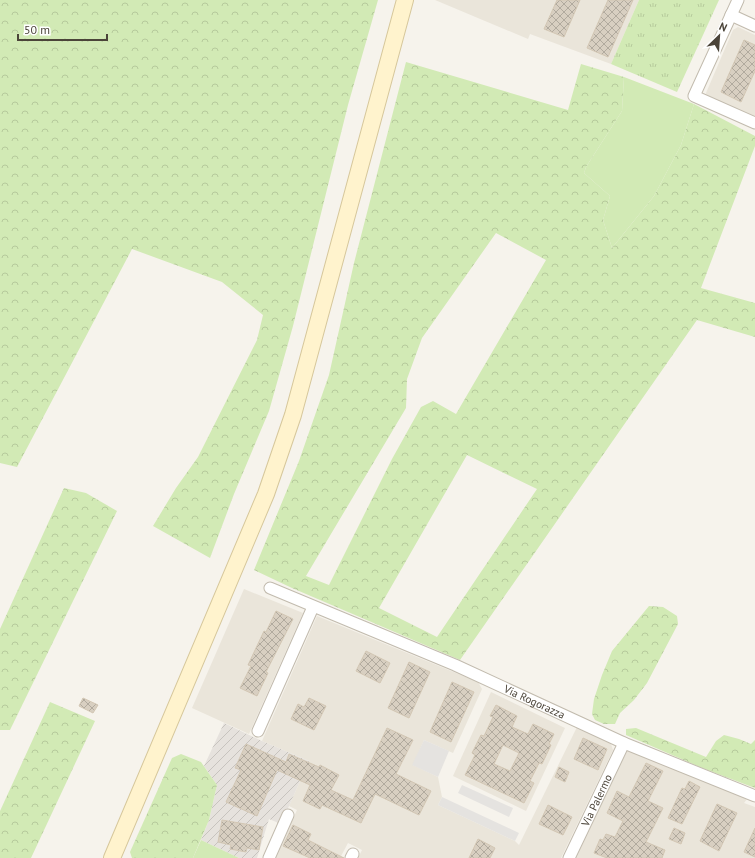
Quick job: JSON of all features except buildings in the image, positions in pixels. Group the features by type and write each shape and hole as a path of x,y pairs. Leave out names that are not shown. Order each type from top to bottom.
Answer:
{"street":[{"path":"112,858 266,494 294,415 405,0"},
{"path":"738,0 694,96 755,123"},
{"path":"732,15 755,26"},
{"name":"Via Rogorazza","path":"270,588 455,665 624,743 755,796"},
{"path":"258,732 313,607"},
{"name":"Via Palermo","path":"569,858 624,743"},
{"path":"269,858 288,815"}],"shaded area":[{"path":"435,0 639,0 611,64 530,34 528,39"},
{"path":"738,27 755,35 755,117 707,98 706,93 733,30"},
{"path":"244,589 303,613 249,734 192,708"},
{"path":"317,616 478,682 482,689 453,753 424,740 413,765 438,777 442,797 438,805 515,841 519,845 577,727 610,741 613,750 561,858 358,858 362,850 348,843 340,858 275,858 297,810 289,806 309,761 262,741"},
{"path":"491,692 565,728 526,811 453,776"},
{"path":"224,723 309,761 281,824 269,819 257,858 239,858 201,840 209,820 217,785 204,766"},
{"path":"424,740 449,751 438,777 412,765"},
{"path":"625,751 631,751 747,799 744,803 755,807 755,858 574,858"},
{"path":"462,785 513,808 509,817 458,793"},
{"path":"442,797 519,833 515,841 438,805"}],"green space":[{"path":"0,0 378,0 348,105 293,326 269,411 234,494 210,558 153,526 176,488 198,457 257,340 263,315 222,282 132,249 17,467 0,463"},
{"path":"639,0 719,0 677,92 611,64"},
{"path":"406,62 568,110 581,64 624,77 622,111 586,167 584,173 610,196 603,220 612,248 654,196 681,145 694,104 755,136 755,146 701,288 755,303 755,337 697,320 460,660 292,588 254,570 299,461 329,375 354,263","holes":["496,233 546,260 456,414 433,401 421,407 392,459 329,585 306,576 406,408 407,379 422,338","467,455 537,489 437,637 379,608"]},
{"path":"624,77 694,104 681,145 654,196 612,248 603,220 610,196 584,173 586,167 622,111"},
{"path":"64,488 86,493 117,511 10,730 0,730 0,629"},
{"path":"649,606 663,607 677,616 678,624 647,683 634,700 620,713 615,724 604,724 595,720 592,714 594,699 602,675 612,651"},
{"path":"50,702 95,721 31,858 0,858 0,811"},
{"path":"636,728 706,757 716,741 724,735 751,744 755,740 755,788 702,768 626,735 626,729"},
{"path":"181,754 201,762 217,785 209,820 193,858 132,858 130,852 172,758"},
{"path":"201,840 239,858 193,858"}]}
